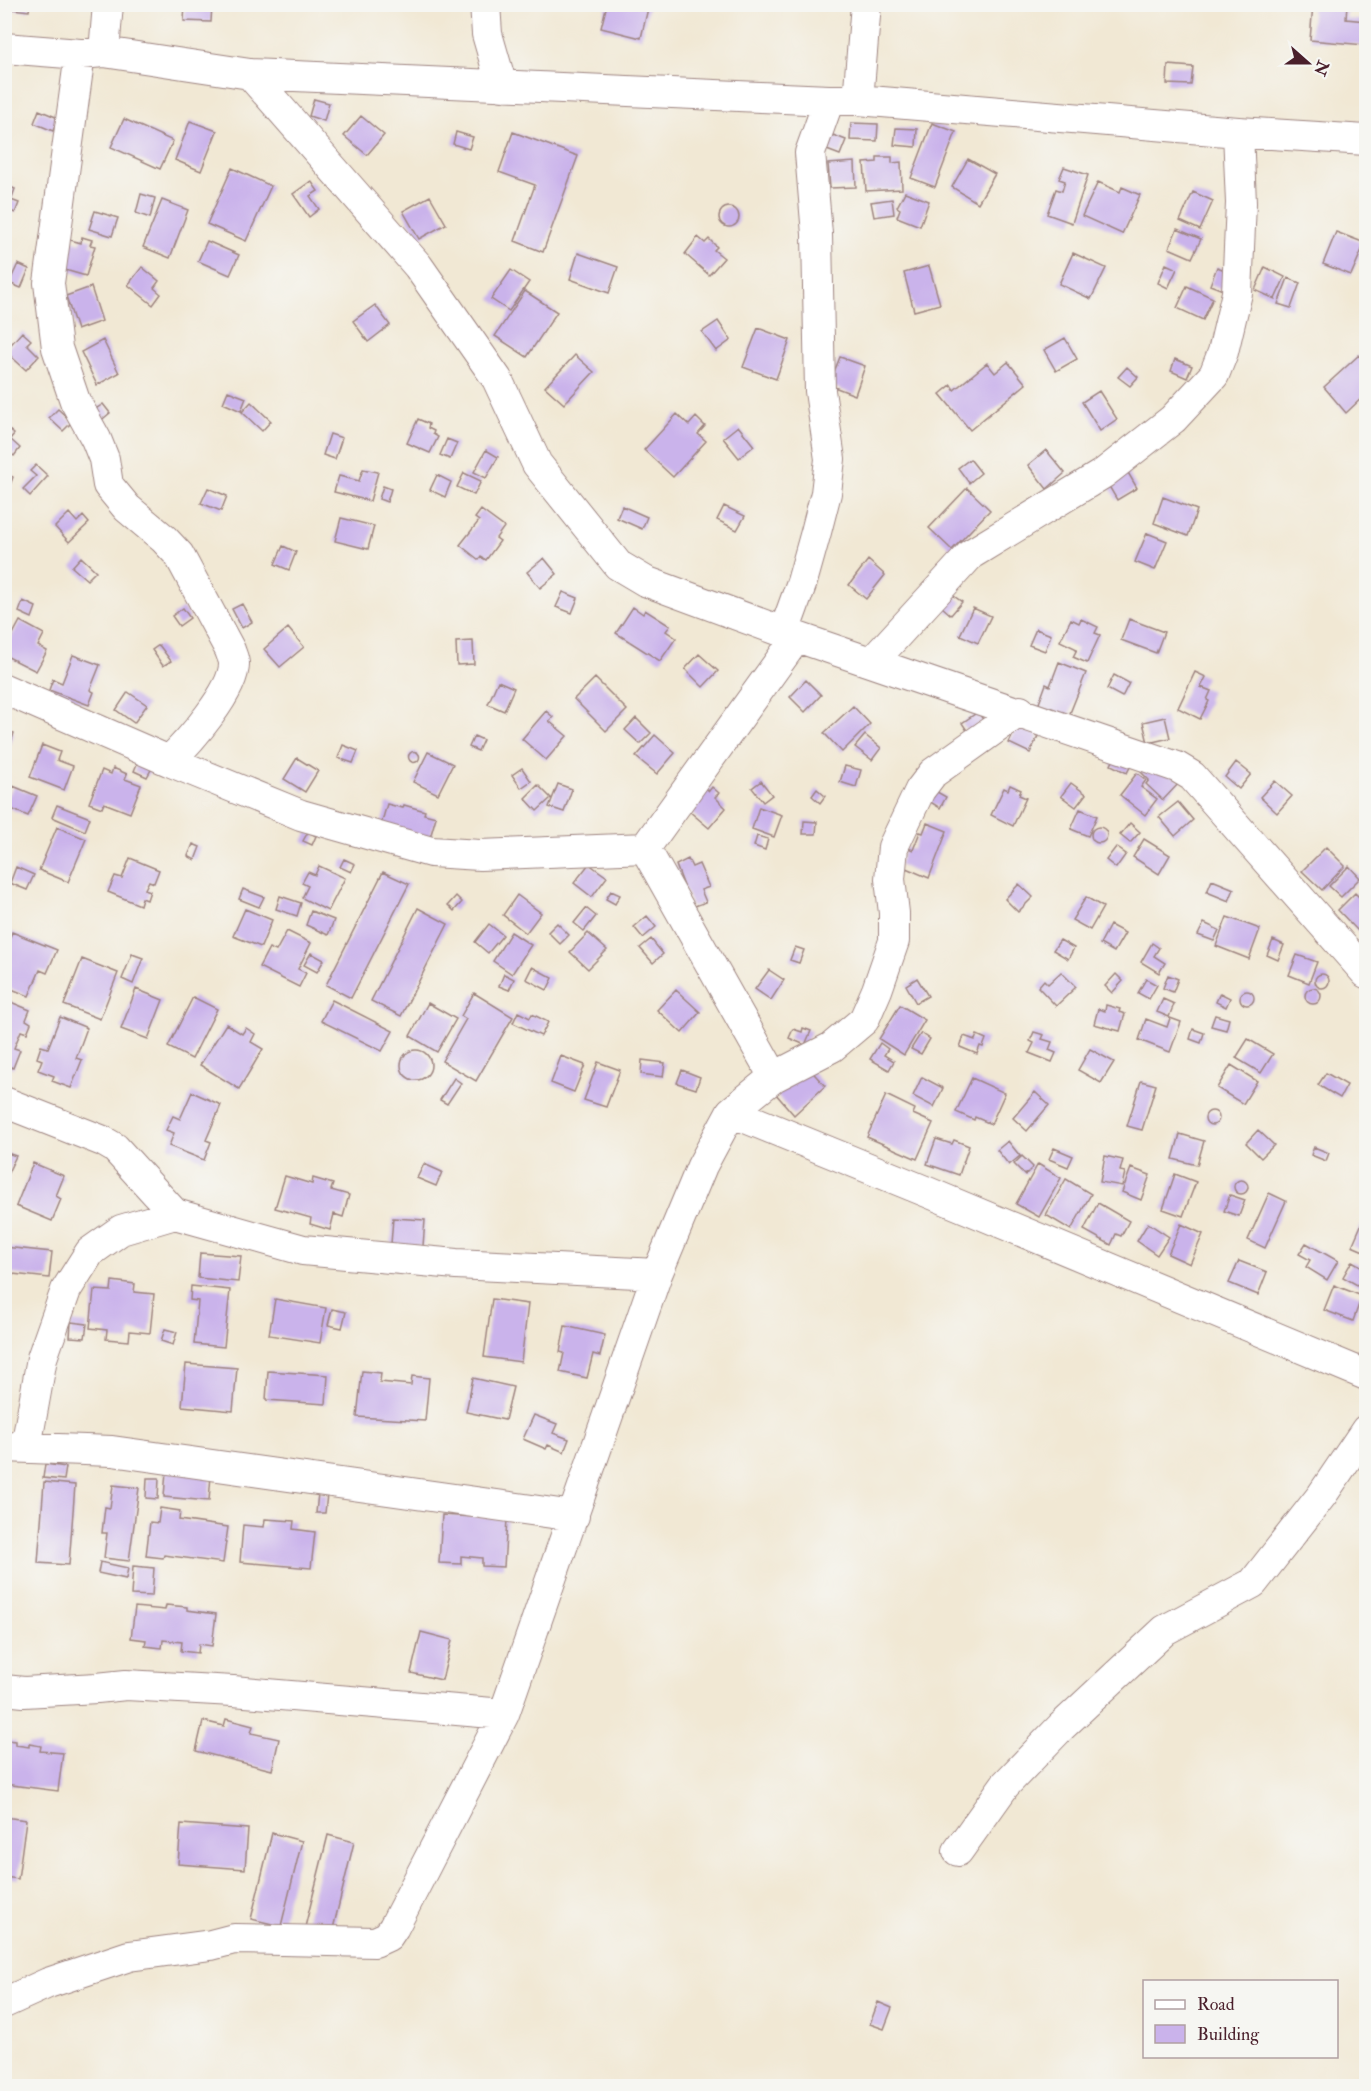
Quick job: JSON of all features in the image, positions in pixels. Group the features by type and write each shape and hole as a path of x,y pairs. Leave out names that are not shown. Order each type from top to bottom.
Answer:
{"street":[{"path":"108,4 92,53 49,283 57,348 75,400 104,459 108,485 127,508 164,538 179,555 230,650 234,664 226,689 213,710 182,749 169,761"},
{"path":"485,4 487,34 502,86"},
{"path":"645,848 791,634 802,582 826,494 830,459 820,391 817,234 810,153 844,100 866,4"},
{"path":"4,48 92,53 250,74 844,100 1238,132 1366,140"},
{"path":"250,74 418,266 497,379 537,464 618,565 645,580 791,634 1178,767 1192,776 1366,973"},
{"path":"872,662 971,554 1104,473 1173,419 1214,375 1223,352 1237,293 1241,203 1238,132"},
{"path":"4,689 169,761 301,815 431,852 480,855 645,848"},
{"path":"4,2003 48,1983 129,1956 211,1945 234,1939 375,1942 388,1936 504,1714 657,1274 702,1166 731,1112 774,1077 832,1047 864,1020 878,990 894,941 894,913 890,879 893,846 920,790 933,773 1020,711"},
{"path":"645,848 774,1077"},
{"path":"4,1102 115,1148 175,1214 303,1250 456,1264 657,1274"},
{"path":"731,1112 1366,1375"},
{"path":"175,1214 121,1230 90,1252 66,1290 42,1358 15,1447 112,1451 574,1516"},
{"path":"958,1851 1005,1785 1061,1727 1165,1630 1253,1583 1322,1495 1366,1430"},
{"path":"4,1690 24,1692 126,1685 233,1691 504,1714"}],"building":[{"path":"4,4 30,4 29,11 4,8"},
{"path":"185,4 212,4 211,22 184,21"},
{"path":"607,4 649,4 641,38 601,28"},
{"path":"1313,4 1347,4 1346,19 1366,21 1365,45 1310,40"},
{"path":"1168,65 1193,67 1191,85 1167,84"},
{"path":"314,99 329,103 324,121 309,116"},
{"path":"39,110 58,118 53,131 34,123"},
{"path":"361,116 384,135 367,155 344,136"},
{"path":"124,119 173,141 160,169 111,147"},
{"path":"190,121 217,131 201,171 175,160"},
{"path":"851,123 878,124 877,141 850,140"},
{"path":"932,123 956,132 935,187 911,178"},
{"path":"896,128 917,129 916,147 894,145"},
{"path":"456,132 473,137 469,149 453,144"},
{"path":"513,132 578,156 543,252 515,241 535,185 499,172"},
{"path":"825,132 846,140 840,155 819,147"},
{"path":"877,157 892,157 892,163 901,162 902,189 866,191 864,163 877,162"},
{"path":"968,159 995,174 978,203 952,187"},
{"path":"855,162 856,187 830,188 828,164"},
{"path":"1064,167 1088,175 1072,223 1047,214 1056,189 1062,191 1065,181 1059,179"},
{"path":"232,168 271,186 246,241 207,224"},
{"path":"311,181 318,191 310,196 319,209 309,217 293,194"},
{"path":"1098,182 1120,192 1122,187 1140,195 1122,234 1082,216"},
{"path":"5,185 15,189 11,200 19,203 15,213 4,208"},
{"path":"905,192 929,201 920,226 897,217 900,209 897,207"},
{"path":"1193,192 1213,201 1200,230 1180,221"},
{"path":"141,194 155,198 150,218 136,213"},
{"path":"430,196 446,224 419,239 403,211"},
{"path":"892,199 894,214 874,217 871,202"},
{"path":"162,200 188,210 170,258 143,247"},
{"path":"725,207 733,207 739,213 739,221 733,227 725,227 719,221 719,213"},
{"path":"95,211 118,218 112,236 89,229"},
{"path":"1177,229 1201,239 1192,258 1169,248"},
{"path":"1336,232 1365,243 1351,275 1323,264"},
{"path":"82,237 92,240 90,245 95,246 86,276 58,268 67,239 81,243"},
{"path":"698,237 705,243 709,239 717,247 714,250 724,258 709,275 685,254"},
{"path":"207,241 239,255 230,275 198,261"},
{"path":"578,253 618,267 609,293 570,279"},
{"path":"1073,253 1106,268 1091,299 1059,284"},
{"path":"18,264 29,269 21,288 9,283"},
{"path":"1166,264 1177,269 1168,288 1158,283"},
{"path":"929,266 940,304 914,311 904,273"},
{"path":"142,267 159,281 154,288 161,294 153,305 128,285"},
{"path":"1217,267 1230,272 1223,290 1210,285"},
{"path":"1265,267 1285,277 1275,299 1255,290"},
{"path":"511,270 529,282 509,311 491,299"},
{"path":"1288,278 1300,283 1291,308 1278,304"},
{"path":"1187,286 1213,298 1203,320 1177,308"},
{"path":"91,287 102,321 77,330 66,296"},
{"path":"525,291 557,312 527,357 495,336"},
{"path":"375,305 390,325 368,342 353,321"},
{"path":"718,321 731,340 716,351 702,332"},
{"path":"758,328 790,340 776,379 743,367"},
{"path":"22,332 31,340 27,344 39,356 26,370 5,351"},
{"path":"1065,338 1077,359 1056,371 1044,350"},
{"path":"103,340 119,373 97,385 81,352"},
{"path":"575,355 594,372 564,404 545,387"},
{"path":"1359,355 1366,363 1366,394 1346,413 1324,387"},
{"path":"840,357 865,366 855,395 829,385"},
{"path":"1175,359 1192,366 1187,378 1171,371"},
{"path":"1008,362 1026,384 970,430 940,394 951,385 954,390 987,363 995,373"},
{"path":"1127,367 1138,377 1130,386 1118,377"},
{"path":"228,391 246,398 241,411 223,403"},
{"path":"1099,391 1117,419 1100,431 1082,402"},
{"path":"251,402 271,421 262,431 242,412"},
{"path":"103,404 110,413 98,423 90,413"},
{"path":"58,409 72,422 63,431 49,418"},
{"path":"677,414 689,425 696,417 705,426 698,434 706,441 673,477 644,450"},
{"path":"418,419 429,424 428,428 438,437 430,453 407,443"},
{"path":"738,426 754,446 739,458 723,438"},
{"path":"7,428 14,434 10,439 20,448 14,456 4,448 4,432"},
{"path":"330,434 342,438 335,459 323,455"},
{"path":"447,439 457,443 450,459 440,455"},
{"path":"486,450 498,457 486,478 474,472"},
{"path":"1046,450 1065,473 1047,489 1028,465"},
{"path":"970,459 981,473 969,483 958,468"},
{"path":"1123,464 1137,488 1117,500 1103,476"},
{"path":"36,465 48,476 30,496 23,489 36,476 30,471"},
{"path":"363,469 378,472 370,501 334,492 339,476 359,481"},
{"path":"5,473 13,477 5,498"},
{"path":"464,473 481,481 474,495 457,487"},
{"path":"437,475 451,482 445,497 430,490"},
{"path":"383,486 391,489 387,502 379,499"},
{"path":"208,488 227,496 221,511 201,503"},
{"path":"967,488 990,510 952,550 929,528"},
{"path":"1163,497 1197,510 1188,536 1154,523"},
{"path":"622,506 647,517 642,529 617,518"},
{"path":"724,506 745,516 737,530 717,520"},
{"path":"481,510 504,527 496,538 500,541 486,560 481,557 479,560 460,545 479,521 475,518"},
{"path":"69,513 77,522 83,516 89,523 69,542 55,527"},
{"path":"341,518 374,526 368,549 335,541"},
{"path":"1147,533 1167,541 1155,570 1135,562"},
{"path":"283,546 296,552 289,570 275,564"},
{"path":"81,557 96,571 87,580 72,567"},
{"path":"544,558 557,574 540,588 527,572"},
{"path":"868,560 885,575 866,599 849,585"},
{"path":"563,592 578,598 572,613 556,607"},
{"path":"951,594 962,602 951,615 941,606"},
{"path":"23,601 36,607 32,618 19,612"},
{"path":"242,604 252,622 242,628 232,609"},
{"path":"633,607 643,614 645,610 670,626 666,631 676,638 660,661 616,633"},
{"path":"183,608 190,618 179,626 172,616"},
{"path":"973,608 991,616 978,643 960,635"},
{"path":"1071,619 1079,623 1081,619 1098,627 1095,633 1100,635 1087,663 1073,657 1077,649 1060,641"},
{"path":"1129,619 1164,632 1156,653 1121,640"},
{"path":"20,621 44,634 38,646 47,651 36,671 4,655"},
{"path":"288,628 304,647 280,667 264,649"},
{"path":"1036,629 1051,635 1045,651 1029,645"},
{"path":"473,641 474,664 457,665 456,642"},
{"path":"159,645 171,661 163,666 152,650"},
{"path":"699,654 718,671 703,687 685,669"},
{"path":"73,655 100,665 90,690 94,692 89,705 49,690 53,679 62,683"},
{"path":"1059,662 1086,673 1068,718 1038,706 1046,684 1050,686"},
{"path":"1195,672 1206,677 1201,687 1211,691 1200,719 1178,708"},
{"path":"1114,675 1129,683 1122,697 1107,689"},
{"path":"595,678 627,710 606,731 574,699"},
{"path":"806,680 821,695 805,712 790,697"},
{"path":"498,681 514,688 504,711 488,704"},
{"path":"128,692 147,705 134,723 116,710"},
{"path":"853,706 870,724 842,752 824,733"},
{"path":"546,711 553,717 549,721 567,736 546,760 522,739"},
{"path":"978,712 984,721 968,732 962,723"},
{"path":"1165,717 1170,738 1148,743 1143,722"},
{"path":"636,718 651,733 640,744 625,730"},
{"path":"1017,726 1038,736 1030,753 1009,743"},
{"path":"4,730 14,733 5,761 4,761"},
{"path":"655,735 675,753 657,774 636,757"},
{"path":"865,735 881,748 872,760 855,747"},
{"path":"474,736 483,740 478,751 469,747"},
{"path":"42,745 60,752 57,760 73,766 64,790 30,777"},
{"path":"343,745 358,751 353,763 338,758"},
{"path":"1119,749 1135,757 1127,773 1111,765"},
{"path":"414,751 420,757 414,763 408,757"},
{"path":"428,752 453,764 438,794 413,782"},
{"path":"297,758 318,771 305,792 284,779"},
{"path":"139,759 153,766 147,777 134,771"},
{"path":"1151,761 1181,781 1163,800 1146,784 1149,780 1141,772"},
{"path":"1236,762 1251,774 1239,789 1225,777"},
{"path":"845,766 861,770 856,787 840,782"},
{"path":"113,768 127,774 125,779 141,785 130,813 104,803 102,808 89,803 102,770 111,774"},
{"path":"522,768 531,781 521,788 512,775"},
{"path":"1137,773 1146,780 1141,787 1157,799 1145,815 1120,795"},
{"path":"761,781 772,795 763,802 752,788"},
{"path":"1275,781 1292,796 1277,813 1260,797"},
{"path":"1071,783 1086,794 1076,807 1061,796"},
{"path":"558,784 572,789 564,812 549,807"},
{"path":"701,784 709,791 712,787 719,793 715,797 726,808 709,828 682,805"},
{"path":"538,785 551,798 537,811 525,798"},
{"path":"1010,785 1021,790 1019,795 1026,798 1013,826 991,815 1004,788 1008,790"},
{"path":"13,786 37,796 28,816 4,806"},
{"path":"930,788 946,797 940,808 924,798"},
{"path":"817,789 825,796 820,803 812,796"},
{"path":"1178,802 1193,820 1175,836 1159,817"},
{"path":"387,804 403,808 404,805 436,817 430,838 381,825"},
{"path":"57,805 90,818 85,831 52,817"},
{"path":"759,807 782,815 774,837 752,829"},
{"path":"1080,809 1097,816 1088,836 1071,829"},
{"path":"804,821 817,822 816,834 803,834"},
{"path":"927,823 947,831 929,878 899,865 906,847 913,850 920,832 923,833"},
{"path":"1130,823 1140,832 1130,843 1120,835"},
{"path":"57,827 86,839 68,882 39,870"},
{"path":"1099,827 1107,835 1099,843 1091,835"},
{"path":"308,832 316,836 312,845 303,841"},
{"path":"757,836 768,839 765,850 754,846"},
{"path":"1144,839 1170,855 1159,874 1133,857"},
{"path":"193,844 200,847 195,860 188,856"},
{"path":"1116,847 1126,854 1116,868 1106,860"},
{"path":"1326,847 1345,866 1322,890 1302,871"},
{"path":"130,858 159,870 154,883 149,881 145,889 150,891 147,900 142,898 140,905 108,892 115,876 122,878"},
{"path":"344,859 355,864 351,872 340,867"},
{"path":"688,859 692,867 699,864 709,887 701,890 706,902 692,907 676,865"},
{"path":"589,864 607,877 592,897 574,883"},
{"path":"319,866 345,878 328,911 302,898 308,886 302,883 308,872 315,875"},
{"path":"1349,866 1360,878 1341,897 1329,886"},
{"path":"16,867 34,875 27,890 10,883"},
{"path":"383,872 409,884 351,998 326,985"},
{"path":"1212,880 1234,889 1229,901 1207,892"},
{"path":"1019,884 1033,897 1018,912 1005,899"},
{"path":"243,889 264,897 259,907 239,899"},
{"path":"611,891 620,895 615,904 606,899"},
{"path":"1355,893 1366,904 1366,923 1358,931 1338,910"},
{"path":"517,895 541,913 526,933 503,915"},
{"path":"280,896 301,903 297,916 276,909"},
{"path":"456,896 462,902 454,911 448,905"},
{"path":"1086,897 1103,907 1090,930 1072,920"},
{"path":"418,908 448,924 401,1016 371,1001"},
{"path":"586,908 596,916 584,931 574,923"},
{"path":"245,909 272,920 261,947 233,936"},
{"path":"311,911 334,920 328,935 306,925"},
{"path":"647,916 656,927 643,938 634,927"},
{"path":"1227,917 1260,929 1249,959 1216,946"},
{"path":"557,923 569,935 560,944 548,932"},
{"path":"1204,923 1219,930 1214,941 1198,935"},
{"path":"489,924 503,935 488,953 475,942"},
{"path":"1110,925 1125,933 1114,952 1100,944"},
{"path":"287,931 311,943 298,969 306,973 299,987 259,967 269,948 276,951"},
{"path":"12,932 57,950 47,973 40,970 29,996 4,986 4,964 10,949 6,947"},
{"path":"511,932 531,945 512,974 493,961"},
{"path":"588,933 607,950 588,969 570,952"},
{"path":"651,939 663,954 653,963 640,948"},
{"path":"1060,940 1074,948 1068,959 1053,950"},
{"path":"1273,940 1284,945 1278,960 1267,955"},
{"path":"1152,943 1159,948 1154,956 1165,963 1159,973 1141,962"},
{"path":"795,947 804,950 799,963 790,960"},
{"path":"311,953 324,960 317,972 304,965"},
{"path":"132,954 143,958 133,984 122,979"},
{"path":"1297,955 1317,962 1309,983 1289,975"},
{"path":"82,959 118,973 100,1019 64,1005"},
{"path":"532,967 553,978 547,990 526,979"},
{"path":"769,970 784,980 771,1000 755,989"},
{"path":"1061,972 1076,987 1056,1006 1038,987 1044,980 1048,984"},
{"path":"504,974 514,979 509,990 499,986"},
{"path":"1116,974 1123,981 1112,993 1105,986"},
{"path":"1319,974 1325,974 1329,981 1325,988 1319,988 1315,984 1315,978"},
{"path":"1168,975 1178,979 1173,992 1163,988"},
{"path":"917,978 928,996 916,1003 906,985"},
{"path":"1146,979 1157,985 1149,999 1138,993"},
{"path":"1310,988 1316,988 1321,996 1319,1002 1310,1004 1305,999 1305,993"},
{"path":"136,989 163,1000 148,1039 121,1029"},
{"path":"676,990 700,1012 682,1033 657,1010"},
{"path":"1244,991 1250,991 1254,998 1250,1005 1244,1005 1240,1001 1240,995"},
{"path":"474,993 513,1017 476,1081 442,1061 466,1019 461,1016"},
{"path":"1220,993 1230,998 1226,1007 1216,1002"},
{"path":"193,997 217,1009 192,1059 168,1047"},
{"path":"1163,999 1174,1004 1169,1017 1157,1012"},
{"path":"6,1000 30,1010 26,1020 31,1023 27,1033 21,1031 14,1048 20,1050 13,1068 4,1064"},
{"path":"332,1000 393,1031 382,1051 321,1021"},
{"path":"428,1003 456,1019 437,1052 410,1036"},
{"path":"900,1005 925,1020 904,1055 879,1039"},
{"path":"1106,1005 1120,1009 1119,1012 1125,1014 1120,1031 1094,1024 1098,1009 1105,1011"},
{"path":"518,1012 530,1018 532,1014 548,1022 541,1036 513,1023"},
{"path":"1215,1015 1229,1019 1226,1030 1211,1026"},
{"path":"60,1017 87,1028 76,1058 82,1060 71,1088 52,1081 54,1076 38,1070 42,1060 37,1058 41,1046 48,1048"},
{"path":"1170,1018 1181,1022 1170,1052 1139,1040 1146,1019 1167,1027"},
{"path":"226,1024 242,1034 246,1028 255,1034 251,1042 263,1049 239,1089 200,1065"},
{"path":"803,1028 811,1031 805,1045 789,1038 793,1029 802,1032"},
{"path":"1193,1029 1204,1033 1201,1043 1190,1039"},
{"path":"1034,1032 1044,1035 1042,1039 1052,1042 1049,1050 1056,1053 1052,1062 1029,1053 1034,1043 1030,1041"},
{"path":"921,1033 930,1039 921,1054 911,1049"},
{"path":"977,1035 986,1039 977,1054 960,1047 964,1036 975,1040"},
{"path":"1248,1039 1273,1054 1261,1073 1236,1058"},
{"path":"880,1043 888,1049 884,1055 894,1061 889,1070 870,1059"},
{"path":"1090,1049 1114,1062 1101,1083 1078,1070"},
{"path":"416,1050 422,1051 430,1059 430,1071 422,1079 416,1080 410,1079 402,1071 401,1065 402,1059 410,1051"},
{"path":"561,1056 585,1065 574,1092 551,1083"},
{"path":"642,1060 665,1063 663,1077 641,1074"},
{"path":"598,1062 620,1070 606,1107 584,1100"},
{"path":"806,1065 825,1086 794,1115 775,1093"},
{"path":"1231,1065 1257,1081 1243,1104 1217,1088"},
{"path":"682,1070 700,1077 696,1089 677,1083"},
{"path":"1326,1073 1347,1085 1340,1098 1318,1085"},
{"path":"922,1077 943,1088 934,1107 913,1096"},
{"path":"454,1078 461,1083 447,1104 440,1100"},
{"path":"972,1078 1005,1093 991,1124 956,1112"},
{"path":"1141,1081 1156,1085 1142,1130 1127,1126"},
{"path":"192,1092 221,1105 206,1140 211,1142 204,1160 169,1146 174,1133 166,1130 173,1116 180,1119"},
{"path":"1035,1092 1049,1105 1027,1131 1013,1118"},
{"path":"886,1095 915,1109 913,1114 933,1123 917,1159 867,1137"},
{"path":"1212,1111 1217,1113 1219,1118 1217,1123 1212,1125 1207,1123 1205,1118 1207,1113"},
{"path":"1258,1130 1274,1145 1261,1158 1246,1143"},
{"path":"1180,1134 1204,1141 1197,1165 1173,1159"},
{"path":"936,1139 952,1144 954,1140 969,1146 959,1175 927,1164"},
{"path":"1008,1141 1020,1156 1009,1165 997,1150"},
{"path":"1314,1147 1329,1153 1326,1161 1311,1155"},
{"path":"1054,1148 1073,1156 1068,1167 1049,1159"},
{"path":"4,1152 16,1156 4,1181"},
{"path":"1022,1156 1033,1167 1025,1175 1014,1164"},
{"path":"1105,1156 1123,1160 1120,1171 1125,1172 1122,1186 1100,1182"},
{"path":"33,1163 64,1176 56,1196 61,1199 52,1221 16,1206"},
{"path":"424,1164 442,1172 436,1186 417,1178"},
{"path":"1038,1164 1061,1178 1039,1217 1016,1204"},
{"path":"1131,1168 1150,1175 1141,1200 1122,1192"},
{"path":"1175,1174 1196,1182 1183,1216 1163,1209"},
{"path":"285,1176 312,1184 313,1178 333,1184 331,1190 349,1195 343,1217 334,1214 330,1230 310,1224 311,1218 275,1208"},
{"path":"1066,1179 1091,1194 1071,1230 1046,1215"},
{"path":"1241,1180 1246,1182 1248,1187 1246,1192 1241,1194 1236,1192 1234,1187 1236,1182"},
{"path":"1269,1193 1286,1201 1265,1248 1248,1240"},
{"path":"1230,1195 1245,1200 1239,1216 1224,1211"},
{"path":"1098,1203 1129,1221 1121,1236 1116,1234 1111,1245 1084,1230"},
{"path":"393,1218 425,1220 423,1246 391,1244"},
{"path":"1148,1223 1169,1237 1157,1255 1137,1241"},
{"path":"1362,1223 1366,1225 1366,1252 1352,1246"},
{"path":"1181,1224 1203,1234 1190,1264 1168,1254"},
{"path":"1306,1243 1338,1261 1327,1280 1306,1267 1310,1260 1299,1254"},
{"path":"4,1247 52,1252 49,1278 4,1273"},
{"path":"200,1253 241,1256 238,1282 198,1278"},
{"path":"1239,1261 1267,1272 1258,1295 1229,1283"},
{"path":"1352,1261 1366,1269 1366,1290 1343,1277"},
{"path":"112,1281 135,1284 134,1292 154,1294 150,1333 130,1331 129,1341 106,1339 107,1330 90,1328 94,1290 111,1291"},
{"path":"1334,1285 1362,1296 1353,1321 1324,1310"},
{"path":"191,1286 230,1290 224,1347 194,1344 198,1301 190,1300"},
{"path":"275,1299 326,1308 320,1343 269,1335"},
{"path":"492,1299 528,1304 521,1362 484,1357"},
{"path":"332,1309 346,1312 342,1328 328,1325"},
{"path":"71,1322 87,1324 85,1338 70,1337"},
{"path":"565,1326 605,1335 600,1356 593,1354 587,1378 560,1372 564,1353 560,1352"},
{"path":"165,1329 177,1332 173,1345 161,1341"},
{"path":"186,1364 237,1368 233,1411 182,1406"},
{"path":"268,1371 328,1375 326,1404 266,1400"},
{"path":"362,1371 381,1373 380,1382 411,1385 412,1376 429,1378 425,1421 357,1417"},
{"path":"473,1378 513,1387 505,1420 466,1412"},
{"path":"534,1415 557,1424 553,1433 569,1439 564,1452 548,1445 546,1449 523,1439"},
{"path":"45,1464 66,1467 64,1480 43,1478"},
{"path":"166,1471 211,1475 209,1501 164,1497"},
{"path":"147,1478 159,1478 158,1499 146,1498"},
{"path":"44,1482 75,1485 69,1565 38,1563"},
{"path":"113,1485 139,1488 129,1561 104,1558 107,1533 102,1533 105,1507 110,1508"},
{"path":"318,1493 327,1494 325,1513 316,1513"},
{"path":"160,1508 180,1511 179,1520 228,1527 223,1563 164,1555 163,1558 146,1556 150,1522 158,1523"},
{"path":"442,1515 507,1519 504,1567 482,1566 482,1558 461,1556 461,1564 439,1563"},
{"path":"265,1519 294,1521 293,1529 315,1532 311,1568 240,1562 243,1525 264,1527"},
{"path":"100,1562 128,1568 126,1579 98,1573"},
{"path":"133,1566 154,1568 152,1596 131,1595"},
{"path":"166,1605 216,1614 212,1646 199,1644 198,1653 181,1651 182,1642 163,1640 162,1648 145,1646 146,1640 131,1638 135,1607 165,1610"},
{"path":"421,1632 452,1640 442,1680 411,1673"},
{"path":"226,1719 253,1726 251,1733 279,1739 272,1770 196,1751 203,1721 224,1726"},
{"path":"4,1740 16,1741 16,1745 41,1746 40,1751 63,1753 58,1791 4,1784"},
{"path":"4,1817 26,1820 18,1879 4,1877"},
{"path":"181,1824 248,1829 245,1869 178,1864"},
{"path":"272,1833 302,1841 281,1926 251,1919"},
{"path":"328,1835 354,1842 332,1933 305,1927"},
{"path":"878,2002 892,2008 884,2029 870,2024"}]}
